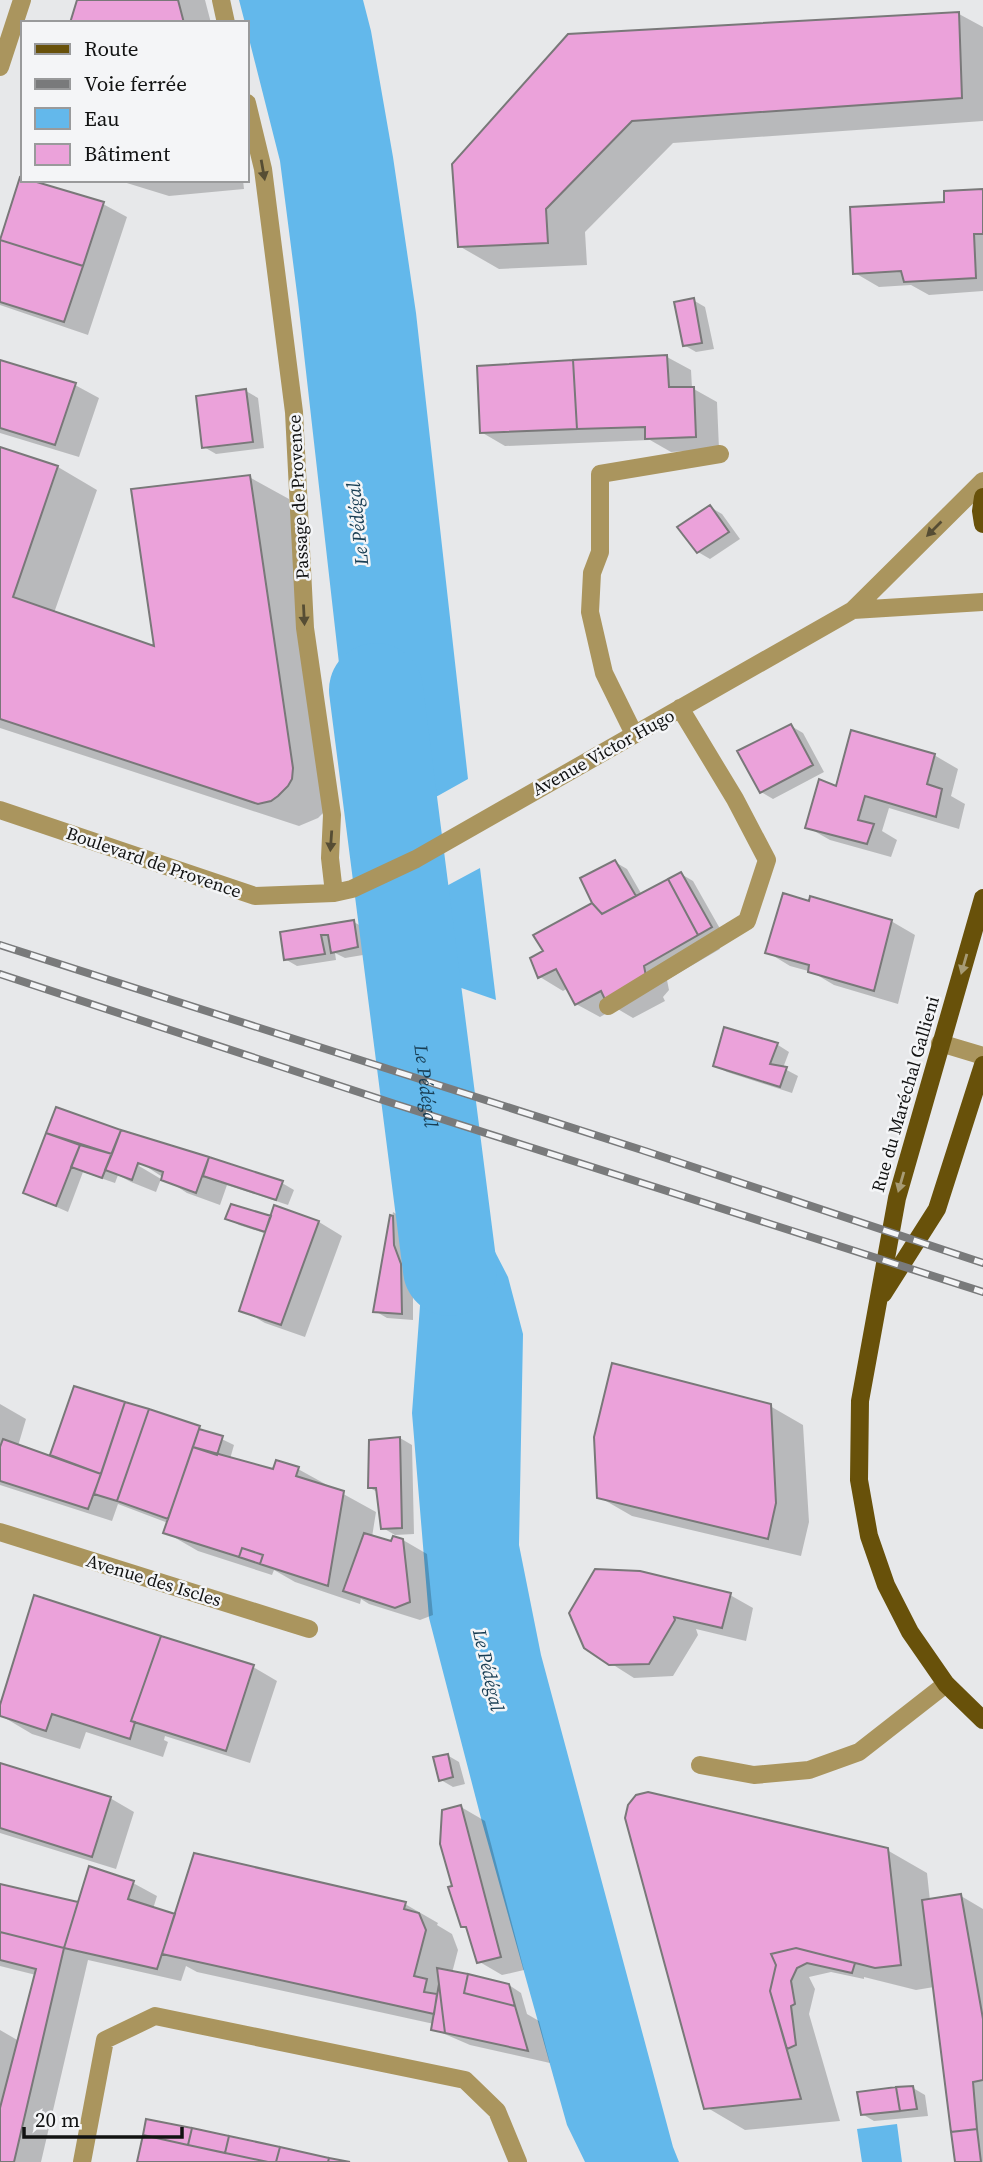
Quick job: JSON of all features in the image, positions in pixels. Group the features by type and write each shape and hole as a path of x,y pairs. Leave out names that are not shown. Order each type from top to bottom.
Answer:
{"main road":[{"path":"983,498 983,524"},
{"name":"Rue du Maréchal Gallieni","path":"983,898 897,1198 860,1401 859,1480 869,1536 886,1584 910,1632 946,1684 983,1720"},
{"name":"Rue du Maréchal Gallieni","path":"877,1303 937,1209 983,1065"}],"street":[{"path":"0,67 22,0"},
{"path":"221,0 226,21"},
{"name":"Passage de Provence","path":"248,107 263,169 293,412 305,628 332,815 330,858 343,891"},
{"path":"634,734 604,673 590,612 592,573 600,552 600,474 720,454"},
{"name":"Avenue Victor Hugo","path":"343,891 416,859 853,610 983,481"},
{"name":"Avenue Victor Hugo","path":"853,610 983,602"},
{"path":"608,1006 747,921 767,860 735,799 681,708"},
{"name":"Boulevard de Provence","path":"0,810 256,896 343,891"},
{"path":"940,1043 983,1056"},
{"name":"Avenue des Iscles","path":"0,1532 309,1629"},
{"path":"700,1765 754,1775 809,1770 859,1752 946,1684"},
{"path":"82,2162 105,2039 155,2016 465,2080 497,2111 518,2162"}],"water":[{"path":"239,0 363,0 393,157 416,313 468,779 359,840 280,161 248,35 248,21 244,21"},
{"path":"480,868 496,1000 447,983 460,1064 392,1040 372,926"},
{"path":"398,1131 470,1150 475,1213 508,1277 523,1334 519,1545 541,1655 679,2162 585,2162 567,2125 482,1822 429,1618 412,1413 424,1252"},
{"path":"897,2124 902,2162 862,2162 857,2129"}],"building":[{"path":"77,0 178,0 183,21 71,21"},
{"path":"959,12 962,98 632,121 546,209 548,243 458,247 452,164 568,34"},
{"path":"20,177 21,182 37,182 104,202 83,266 0,240"},
{"path":"983,189 983,234 974,234 976,278 904,282 901,271 853,274 850,207 944,202 944,191"},
{"path":"0,240 83,266 64,322 0,302"},
{"path":"694,298 702,343 683,346 674,302"},
{"path":"667,355 669,387 694,387 696,437 645,439 645,427 577,429 573,360"},
{"path":"0,360 76,383 55,445 0,428"},
{"path":"573,360 577,429 480,433 477,366"},
{"path":"246,389 253,442 202,448 196,396"},
{"path":"0,447 58,466 13,597 154,646 131,489 250,475 293,768 292,779 278,796 258,804 0,719"},
{"path":"710,505 729,532 697,553 677,527"},
{"path":"791,724 813,765 760,793 737,751"},
{"path":"851,730 935,754 927,784 942,789 936,817 865,796 858,820 874,824 867,844 805,828 819,779 836,786"},
{"path":"615,860 636,896 602,914 592,903 580,878"},
{"path":"681,872 712,927 698,935 668,879"},
{"path":"668,879 698,935 644,966 646,976 608,1006 601,991 575,1005 556,969 538,978 530,958 543,951 533,935 592,903 602,914"},
{"path":"783,893 809,901 810,896 892,920 874,991 808,972 809,965 765,953"},
{"path":"354,920 358,947 331,953 328,935 321,935 325,954 284,960 280,932"},
{"path":"724,1027 778,1043 770,1064 787,1067 780,1087 713,1066"},
{"path":"56,1107 121,1130 112,1154 46,1133"},
{"path":"121,1130 209,1157 196,1193 161,1180 163,1172 138,1163 132,1180 105,1170"},
{"path":"46,1133 80,1145 56,1206 23,1193"},
{"path":"80,1145 112,1154 102,1178 71,1167"},
{"path":"209,1157 283,1181 276,1200 203,1176"},
{"path":"231,1204 271,1216 265,1232 225,1219"},
{"path":"274,1205 319,1221 281,1325 239,1311"},
{"path":"390,1215 393,1216 394,1245 401,1264 402,1314 373,1312"},
{"path":"612,1363 771,1404 776,1503 768,1539 597,1498 594,1437"},
{"path":"74,1386 125,1402 101,1474 50,1455"},
{"path":"125,1402 149,1409 117,1501 94,1494"},
{"path":"149,1409 200,1426 168,1519 117,1501"},
{"path":"199,1429 223,1436 217,1455 193,1447"},
{"path":"400,1437 402,1528 381,1529 376,1488 368,1488 369,1440"},
{"path":"3,1439 101,1474 88,1509 0,1481 0,1447"},
{"path":"193,1447 273,1469 276,1460 299,1467 296,1476 344,1491 328,1586 260,1564 263,1555 242,1548 239,1557 163,1533"},
{"path":"364,1533 391,1541 393,1536 403,1539 410,1602 395,1608 343,1591"},
{"path":"242,1548 263,1555 260,1564 239,1557"},
{"path":"595,1569 640,1571 731,1593 722,1628 674,1617 675,1620 649,1664 609,1665 584,1648 569,1613"},
{"path":"34,1595 161,1636 131,1721 135,1722 130,1739 52,1714 46,1731 0,1716 0,1705"},
{"path":"161,1636 254,1665 226,1751 131,1721"},
{"path":"448,1754 453,1777 439,1781 433,1757"},
{"path":"0,1763 111,1797 92,1857 0,1828"},
{"path":"648,1792 888,1848 901,1965 875,1968 796,1948 771,1954 776,1965 770,1991 801,2099 704,2109 625,1818 628,1805 636,1795"},
{"path":"461,1805 501,1957 477,1963 466,1927 461,1927 448,1887 452,1886 440,1844 442,1810"},
{"path":"194,1853 406,1902 404,1909 419,1913 426,1930 414,1976 427,1979 424,1992 437,1994 434,2014 162,1954"},
{"path":"89,1866 134,1881 128,1899 175,1914 157,1969 64,1948"},
{"path":"0,1884 78,1902 64,1948 0,1932"},
{"path":"961,1894 983,2019 983,2080 973,2082 977,2129 951,2132 922,1900"},
{"path":"0,1932 64,1948 14,2162 0,2162 0,2108 36,1969 0,1960"},
{"path":"796,1948 855,1963 852,1973 807,1963 797,1968 791,1981 795,2004 791,2006 796,2045 787,2049 770,1991 776,1965 771,1954"},
{"path":"437,1968 468,1974 464,1993 515,2006 528,2051 445,2033"},
{"path":"468,1974 509,1984 515,2006 464,1993"},
{"path":"439,1984 445,2033 431,2030"},
{"path":"913,2086 917,2109 900,2111 896,2087"},
{"path":"896,2087 900,2111 861,2115 857,2092"},
{"path":"146,2119 192,2128 188,2145 143,2135"},
{"path":"192,2128 229,2136 225,2153 188,2145"},
{"path":"977,2129 981,2162 955,2162 951,2132"},
{"path":"143,2135 188,2145 268,2162 137,2162"},
{"path":"229,2136 280,2147 276,2162 225,2153"},
{"path":"280,2147 329,2158 328,2162 276,2162"},
{"path":"329,2158 350,2162 328,2162"}],"waterway":[{"name":"Le Pédégal","path":"376,690 450,1269"}],"railway":[{"path":"0,945 645,1151 983,1263"},
{"path":"0,974 395,1104 983,1292"}]}
